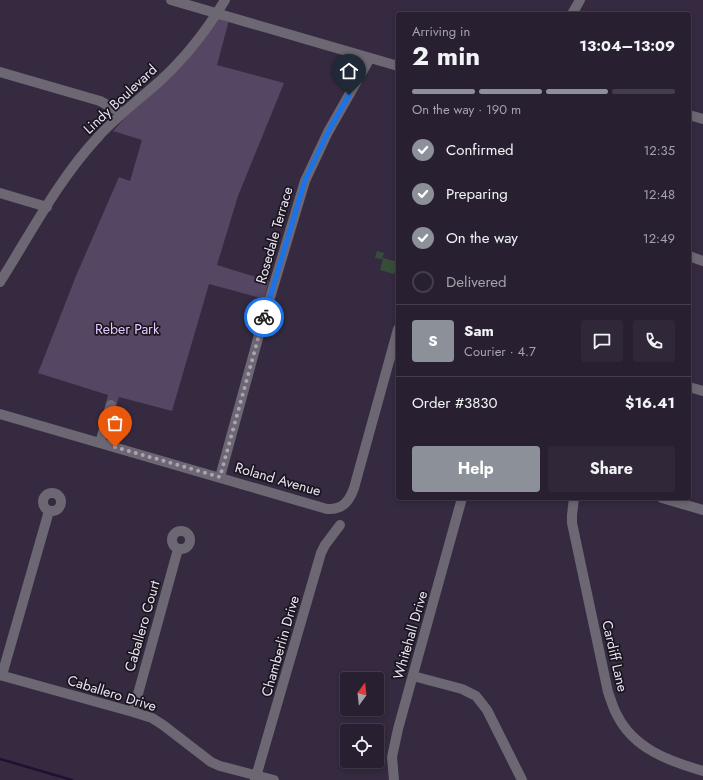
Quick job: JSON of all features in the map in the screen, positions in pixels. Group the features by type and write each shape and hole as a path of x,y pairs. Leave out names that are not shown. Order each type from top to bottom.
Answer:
{"street":[{"path":"171,0 396,65"},
{"name":"Lindy Boulevard","path":"0,282 60,184 78,160 122,113 161,80 187,53 225,0"},
{"path":"573,12 580,0"},
{"name":"Rosedale Terrace","path":"220,477 260,331 305,180 328,132 370,58"},
{"path":"0,72 100,101 122,113"},
{"path":"691,116 703,120"},
{"path":"0,193 47,206"},
{"path":"691,257 703,260"},
{"name":"Roland Avenue","path":"0,414 327,509 340,508 349,501 354,488 396,336"},
{"path":"691,388 703,391"},
{"path":"100,443 111,405"},
{"name":"Whitehall Drive","path":"394,780 392,758 398,728 461,500"},
{"name":"Cardiff Lane","path":"574,500 572,523 608,692 617,716 630,733 660,757 703,770"},
{"path":"669,500 703,510"},
{"path":"1,675 49,511"},
{"name":"Chamberlin Drive","path":"256,778 321,553 340,525"},
{"name":"Caballero Court","path":"133,712 178,549"},
{"name":"Caballero Drive","path":"1,675 152,718 211,762 256,778 274,780"},
{"path":"413,676 462,689 476,696 487,710 522,780"}],"green space":[{"name":"Reber Park","path":"219,14 229,20 217,65 284,83 238,196 217,265 269,281 264,299 209,284 172,411 119,397 113,416 103,413 108,395 38,373 76,276 119,177 130,181 142,140 113,131"}],"building":[{"path":"377,251 384,253 382,259 375,258"},
{"path":"383,258 396,261 394,274 380,270"}],"waterway":[{"path":"0,759 72,780"}],"way so far":[{"path":"115,447 220,477 264,317"}],"route":[{"path":"264,317 305,180 328,132 349,95"}]}
